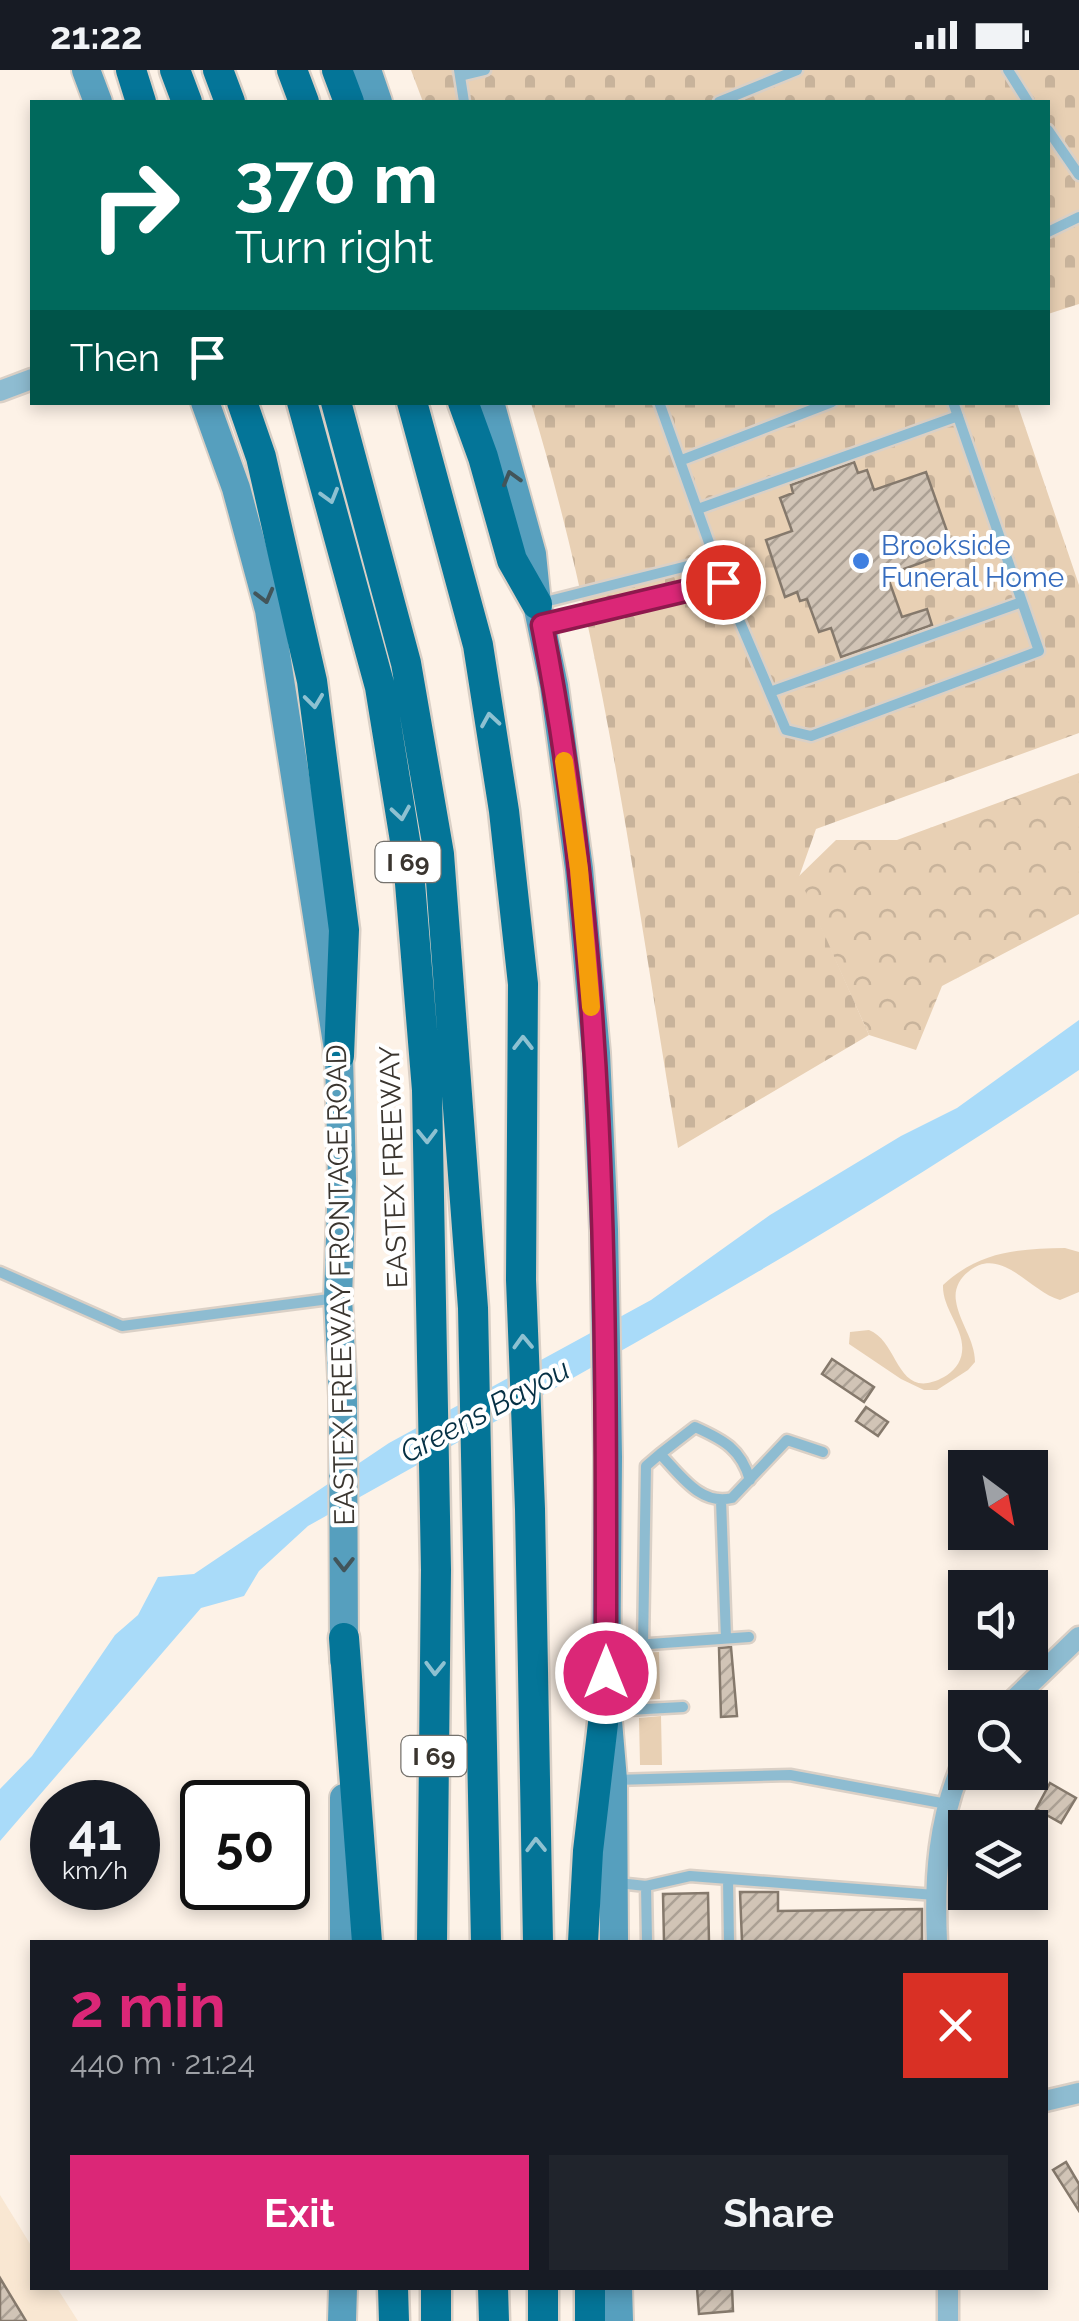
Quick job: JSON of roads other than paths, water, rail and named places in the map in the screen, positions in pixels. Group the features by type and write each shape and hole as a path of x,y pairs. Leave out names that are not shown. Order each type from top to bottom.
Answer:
{"highway":[{"path":"131,70 140,100"},
{"path":"175,70 186,100"},
{"path":"218,70 229,100"},
{"path":"292,70 303,100"},
{"path":"336,70 348,100"},
{"path":"243,405 270,496 312,680 344,930 339,1056"},
{"name":"EASTEX FREEWAY","path":"303,405 380,686 408,859 426,1090 436,1570 432,1940"},
{"name":"I 69","path":"337,405 406,663 440,854 473,1308 486,1940"},
{"path":"413,405 478,646 504,811 523,984 521,1280 530,1509 538,1940"},
{"path":"464,405 512,560 540,614"},
{"path":"344,1638 368,1940"},
{"path":"583,1940 588,1851 606,1704"},
{"path":"393,2290 394,2321"},
{"path":"436,2290 436,2321"},
{"path":"494,2290 494,2321"},
{"path":"543,2290 543,2321"},
{"path":"590,2290 590,2321"}],"main road":[{"path":"86,70 97,100"},
{"path":"367,70 377,100"},
{"name":"EASTEX FREEWAY FRONTAGE ROAD","path":"206,405 236,488 269,610 339,1056 344,1940"},
{"path":"491,405 532,554 554,686 579,869 596,1053 604,1230 608,1458 606,1704 613,1780 614,1940"},
{"path":"342,2290 342,2321"},
{"path":"618,2290 619,2321"}],"street":[{"path":"0,392 30,380"},
{"path":"1024,1690 1079,1637"},
{"path":"937,1940 935,1895 947,1804 952,1790"},
{"path":"1048,2099 1079,2093"},
{"path":"948,2290 948,2321"}],"lane":[{"path":"464,100 460,73 485,70"},
{"path":"724,100 797,70"},
{"path":"1008,70 1027,100"},
{"path":"1050,133 1079,175"},
{"path":"1050,231 1079,217"},
{"path":"660,405 723,582 786,730 811,736 1039,652 954,405"},
{"path":"682,460 824,405"},
{"path":"698,509 958,416"},
{"path":"540,614 715,560"},
{"path":"540,614 723,582"},
{"path":"770,692 1022,602"},
{"path":"0,1272 122,1326 338,1298"},
{"path":"643,1645 646,1466 695,1428 736,1449 750,1480"},
{"path":"660,1454 697,1491 721,1500 732,1498 786,1440 823,1452"},
{"path":"721,1500 726,1638"},
{"path":"606,1648 749,1636"},
{"path":"606,1704 683,1707"},
{"path":"613,1780 790,1775 947,1804"},
{"path":"614,1882 646,1886 690,1876 935,1895"},
{"path":"728,1879 729,1940"},
{"path":"646,1886 647,1940"}],"water":[{"name":"Greens Bayou","path":"1079,1020 1079,1070 986,1132 699,1306 308,1526 259,1571 244,1596 201,1608 53,1780 30,1780 30,1806 0,1841 0,1789 32,1756 115,1635 138,1615 158,1577 194,1574 389,1443 651,1300 770,1215 901,1136 957,1108"}],"place":[{"name":"Brookside Funeral Home","path":"861,561"}]}
